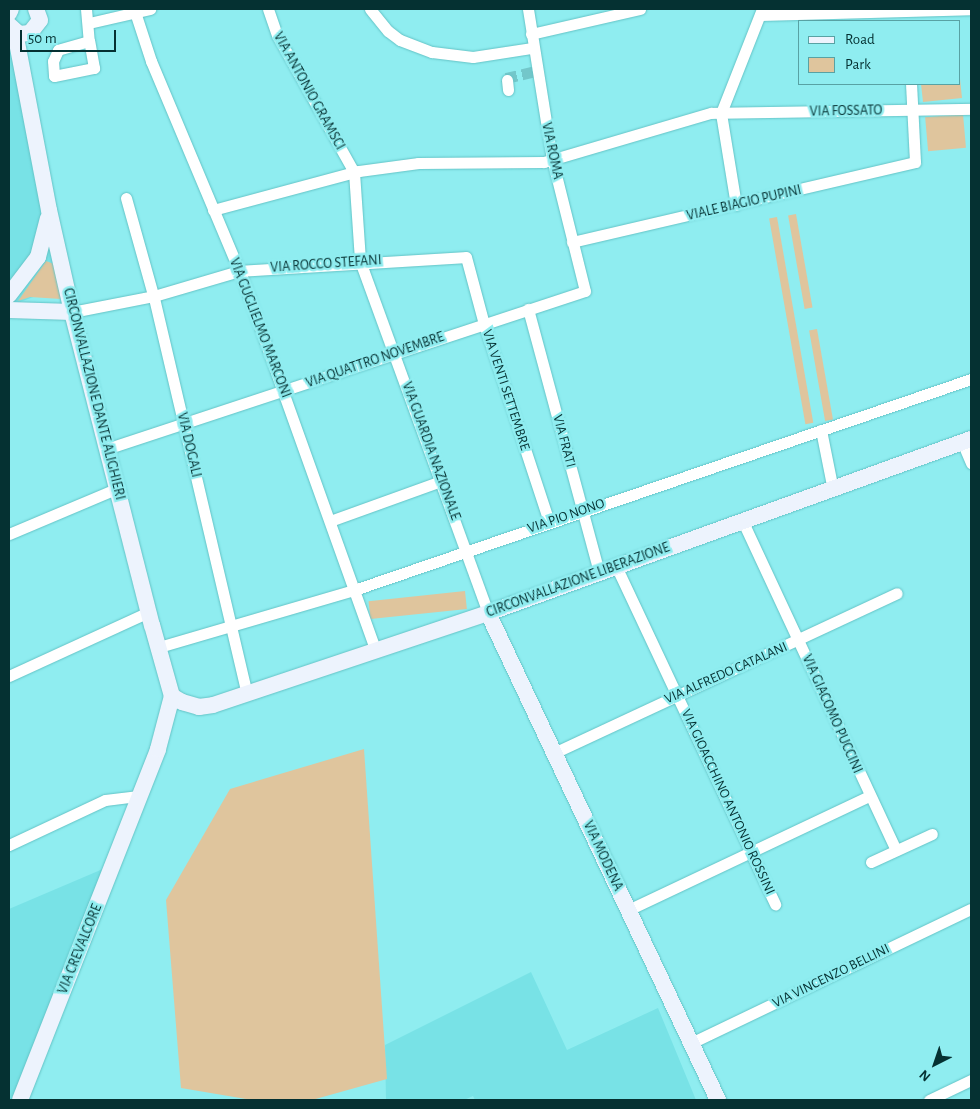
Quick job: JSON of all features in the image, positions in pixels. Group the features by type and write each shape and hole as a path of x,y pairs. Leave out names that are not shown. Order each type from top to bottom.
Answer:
{"main road":[{"path":"15,30 40,20 36,9"},
{"name":"CIRCONVALLAZIONE DANTE ALIGHIERI","path":"15,30 49,210 72,312 149,612 177,699"},
{"path":"9,295 38,257 49,210"},
{"path":"38,257 50,255 60,260"},
{"path":"9,310 72,312"},
{"name":"CIRCONVALLAZIONE LIBERAZIONE","path":"177,699 199,707 246,694 375,649 488,613 967,441"},
{"name":"VIA MODENA","path":"488,613 718,1100"},
{"name":"VIA CREVALCORE","path":"20,1100 177,699"}],"street":[{"path":"86,9 89,23 89,41"},
{"path":"89,23 150,9"},
{"name":"VIA ANTONIO GRAMSCI","path":"268,9 277,36 354,172"},
{"path":"370,9 388,32 400,40 432,52 473,58 532,48"},
{"name":"VIA ROMA","path":"528,9 535,72 552,159 585,291"},
{"path":"736,206 721,113 761,12 904,14 970,9"},
{"path":"532,34 638,10"},
{"name":"VIA GUGLIELMO MARCONI","path":"135,12 151,61 239,271 375,649"},
{"path":"911,85 914,110"},
{"name":"VIA FOSSATO","path":"214,210 354,172 418,163 552,159 721,113 971,109"},
{"name":"VIALE BIAGIO PUPINI","path":"572,242 736,206 915,162 914,110"},
{"name":"VIA GUARDIA NAZIONALE","path":"354,172 360,261 467,550 488,613"},
{"name":"VIA DOGALI","path":"126,198 154,296 246,694"},
{"name":"VIA ROCCO STEFANI","path":"72,312 154,296 239,271 360,261 466,257"},
{"name":"VIA VENTI SETTEMBRE","path":"466,257 484,324 549,522"},
{"name":"VIA QUATTRO NOVEMBRE","path":"108,448 284,392 394,353 585,291"},
{"name":"VIA FRATI","path":"528,309 599,572"},
{"name":"VIA PIO NONO","path":"159,647 354,590 582,510 971,379"},
{"path":"821,430 833,490"},
{"path":"967,441 971,463"},
{"path":"330,521 441,481"},
{"path":"9,534 118,488"},
{"name":"VIA GIACOMO PUCCINI","path":"743,522 869,796 896,850"},
{"name":"VIA GIOACCHINO ANTONIO ROSSINI","path":"616,566 678,694 775,904"},
{"name":"VIA ALFREDO CATALANI","path":"554,752 897,593"},
{"path":"9,676 149,612"},
{"path":"9,845 105,800 139,796"},
{"path":"628,910 869,796"},
{"path":"871,862 932,834"},
{"name":"VIA VINCENZO BELLINI","path":"691,1043 971,909"},
{"path":"929,1100 971,1080"}],"shaded area":[{"path":"9,29 66,285 9,306"},
{"path":"117,863 19,1100 9,1100 9,909"},
{"path":"531,972 567,1050 658,1008 696,1100 475,1100 473,1096 464,1100 386,1100 385,1045"}],"green space":[{"path":"960,79 962,98 923,102 921,85 960,85"},
{"path":"963,114 966,148 928,151 925,117"},
{"path":"796,214 812,308 805,309 788,215"},
{"path":"777,217 813,423 805,424 769,218"},
{"path":"46,261 54,264 61,299 30,297 18,301"},
{"path":"817,329 833,420 825,421 809,330"},
{"path":"465,591 467,609 370,619 369,601"},
{"path":"364,749 387,1079 312,1100 252,1100 181,1088 166,900 230,789"}],"tunnel":[{"path":"507,80 506,78 533,72"}]}
